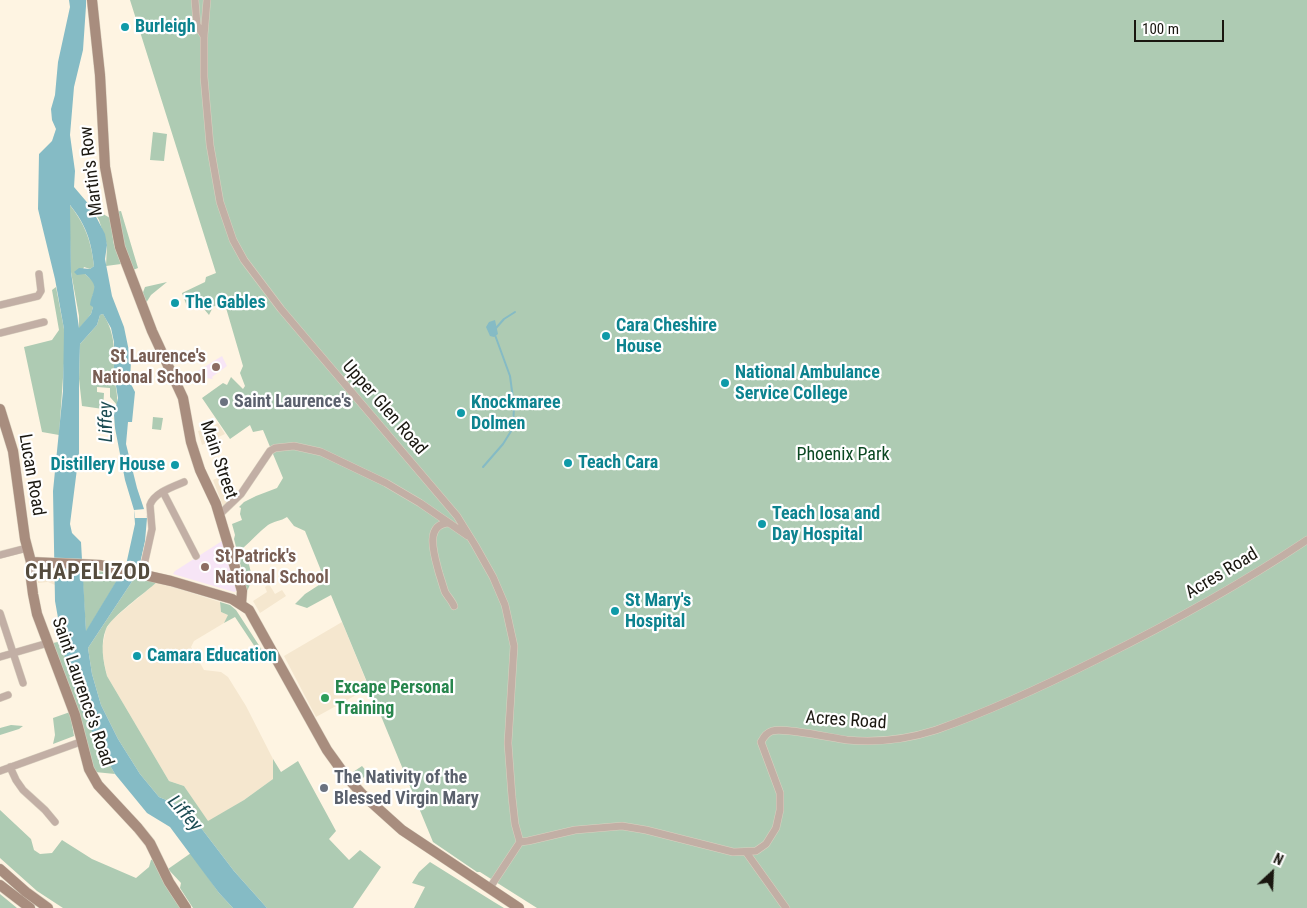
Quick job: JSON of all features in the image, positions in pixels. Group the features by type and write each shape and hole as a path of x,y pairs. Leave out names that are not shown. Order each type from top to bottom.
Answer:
{"street":[{"name":"Martin's Row","path":"92,0 100,75 105,167 116,234 152,331"},
{"path":"195,0 198,25 204,36"},
{"name":"Upper Glen Road","path":"207,0 204,36 204,77 210,145 220,202 232,240 257,279 281,309 461,522 493,578 505,605 514,646 508,743 513,806 520,842"},
{"path":"0,305 38,296 41,291 39,274"},
{"path":"0,333 44,322"},
{"name":"Main Street","path":"152,331 183,398 191,442 200,470 219,515 242,591 241,604"},
{"name":"Lucan Road","path":"0,409 13,451 27,548"},
{"path":"219,515 241,494 268,453 275,448 294,446 321,452 386,483 420,503 470,537"},
{"path":"140,574 152,529 151,501 163,492 184,482"},
{"path":"163,492 196,556"},
{"path":"449,523 442,524 436,529 432,539 434,556 445,592 454,606"},
{"name":"Acres Road","path":"746,852 756,851 766,844 776,828 780,810 780,793 761,742 766,734 773,730 868,741 911,736 936,730 1034,691 1133,641 1224,591 1307,540"},
{"path":"0,555 27,548"},
{"name":"Saint Laurence's Road","path":"27,548 31,562 30,571 37,614 75,715 92,776 150,843 169,882 186,908"},
{"path":"31,562 53,564 84,563 120,569 232,599 241,604 249,610 327,750 354,786 402,830 519,908"},
{"path":"0,613 23,683"},
{"path":"0,657 48,642"},
{"path":"0,698 8,695"},
{"path":"0,771 83,741"},
{"path":"10,767 23,790 55,822"},
{"path":"489,889 520,842 574,830 622,826 646,830 733,852 746,852 786,908"},
{"path":"0,869 48,908"},
{"path":"0,885 30,908"}],"shaded area":[{"name":"St Laurence's National School","path":"222,356 227,366 212,377 213,379 198,377 196,372"},
{"path":"218,423 225,434 202,445 198,431"},
{"path":"226,474 228,479 233,482 229,489 236,496 223,506 213,480"},
{"name":"St Patrick's National School","path":"222,541 237,591 234,592 173,574 175,571"},
{"path":"53,568 55,570 55,585 48,582 38,583 37,571 39,569"},
{"path":"157,582 220,602 221,612 229,615 224,623 194,641 191,647 204,670 221,672 228,677 246,706 273,759 273,779 244,800 208,822 184,786 169,781 107,676 104,662 102,648 106,629 112,620"},
{"path":"269,584 275,594 282,590 286,596 260,613 253,601 267,592 265,587"},
{"path":"342,622 369,688 316,717 284,656"}],"green space":[{"name":"Phoenix Park","path":"130,0 1307,0 1307,908 537,908 480,872 477,872 433,842 331,595 307,608 295,604 305,594 319,585 316,577 322,573 305,531 294,526 287,517 268,525 243,548 251,575 247,591 232,524 242,520 241,508 239,507 244,502 277,488 283,478 263,430 253,432 250,425 230,439 202,398 223,383 227,385 231,377 243,389 245,386 240,373 243,366 224,301 213,307 209,315 204,309 209,300 199,300 188,309 182,293 205,282 206,277 216,273"},
{"path":"153,132 167,134 164,161 150,160"},
{"path":"69,204 79,218 86,233 94,266 90,269 84,267 81,274 85,274 94,282 95,290 92,297 93,307 91,314 79,329 79,316 71,272"},
{"path":"91,207 110,218 114,245 121,264 106,266 107,245 99,220"},
{"path":"121,211 138,268 133,270 122,241 116,212"},
{"path":"167,282 151,295 146,303 142,295 145,287"},
{"path":"56,287 64,329 65,349 59,435 42,432 24,347 52,340 59,330 52,290"},
{"path":"103,314 112,336 117,405 110,397 110,388 97,387 97,392 104,393 103,409 82,406 79,379 80,344 97,325 100,315"},
{"path":"153,417 163,418 161,430 152,429"},
{"path":"82,569 121,574 86,632"},
{"path":"135,577 157,582 121,611 109,624 103,641 104,664 107,676 169,781 184,786 208,821 244,800 273,779 273,759 281,772 298,761 336,831 329,839 349,860 360,850 381,867 353,908 267,908 234,871 195,820 181,806 159,797 140,774 118,739 101,705 92,674 88,648"},
{"path":"220,602 230,605 236,610 262,650 259,653 235,617 224,623 228,615 221,612"},
{"path":"62,641 71,676 83,710 115,774 95,772 80,716 53,643"},
{"path":"70,712 74,736 53,744 55,735 53,718"},
{"path":"11,725 23,726 0,735 0,728"},
{"path":"362,766 368,773 360,781 353,772"},
{"path":"0,810 31,839 34,850 40,854 52,853 62,840 92,859 136,878 149,867 153,859 183,908 63,908 37,891 0,858"},
{"path":"191,853 219,893 233,908 193,908 180,888 181,883 168,869"},
{"path":"430,862 504,908 414,908 425,887 412,883 419,872"},
{"path":"0,894 17,908 0,908"}],"water":[{"name":"Liffey","path":"69,0 86,0 83,50 74,87 70,135 75,171 74,187 91,207 105,234 107,245 105,259 112,296 124,327 131,361 130,382 135,392 132,422 128,422 126,444 147,518 145,541 135,577 88,648 92,674 101,705 118,739 140,774 159,797 181,806 195,820 234,871 267,908 233,908 219,893 170,827 147,813 115,774 81,709 66,663 55,601 53,491 63,391 64,329 55,279 38,209 39,154 52,141 56,129 52,120 51,109 55,95 58,62 70,7","holes":["70,205 87,233 94,266 90,269 79,268 74,272 77,275 85,274 94,285 90,305 93,307 91,314 79,328 71,272","103,314 111,328 114,342 114,374 118,398 114,415 115,428 125,480 134,510 135,524 126,565 86,631 81,542 72,533 70,524 79,453 80,344 97,325 100,315"]},
{"path":"495,320 498,334 494,337 490,336 486,327 489,322"}],"pier":[{"path":"145,509 147,518 135,518 134,510"}],"waterway":[{"path":"496,328 504,319 515,312"},
{"path":"483,467 503,444 513,428 514,406 510,376 495,335"}],"place":[{"name":"Burleigh","path":"125,27"},
{"name":"The Gables","path":"175,303"},
{"name":"Cara Cheshire House","path":"606,336"},
{"name":"St Laurence's National School","path":"216,367"},
{"name":"National Ambulance Service College","path":"725,383"},
{"name":"Saint Laurence's","path":"224,402"},
{"name":"Knockmaree Dolmen","path":"461,413"},
{"name":"Teach Cara","path":"568,463"},
{"name":"Distillery House","path":"175,465"},
{"name":"Teach Iosa and Day Hospital","path":"762,524"},
{"name":"St Patrick's National School","path":"205,567"},
{"name":"St Mary's Hospital","path":"615,611"},
{"name":"Camara Education","path":"137,656"},
{"name":"Excape Personal Training","path":"325,698"},
{"name":"The Nativity of the Blessed Virgin Mary","path":"324,788"}],"district":[{"name":"CHAPELIZOD","path":"88,573"}]}
